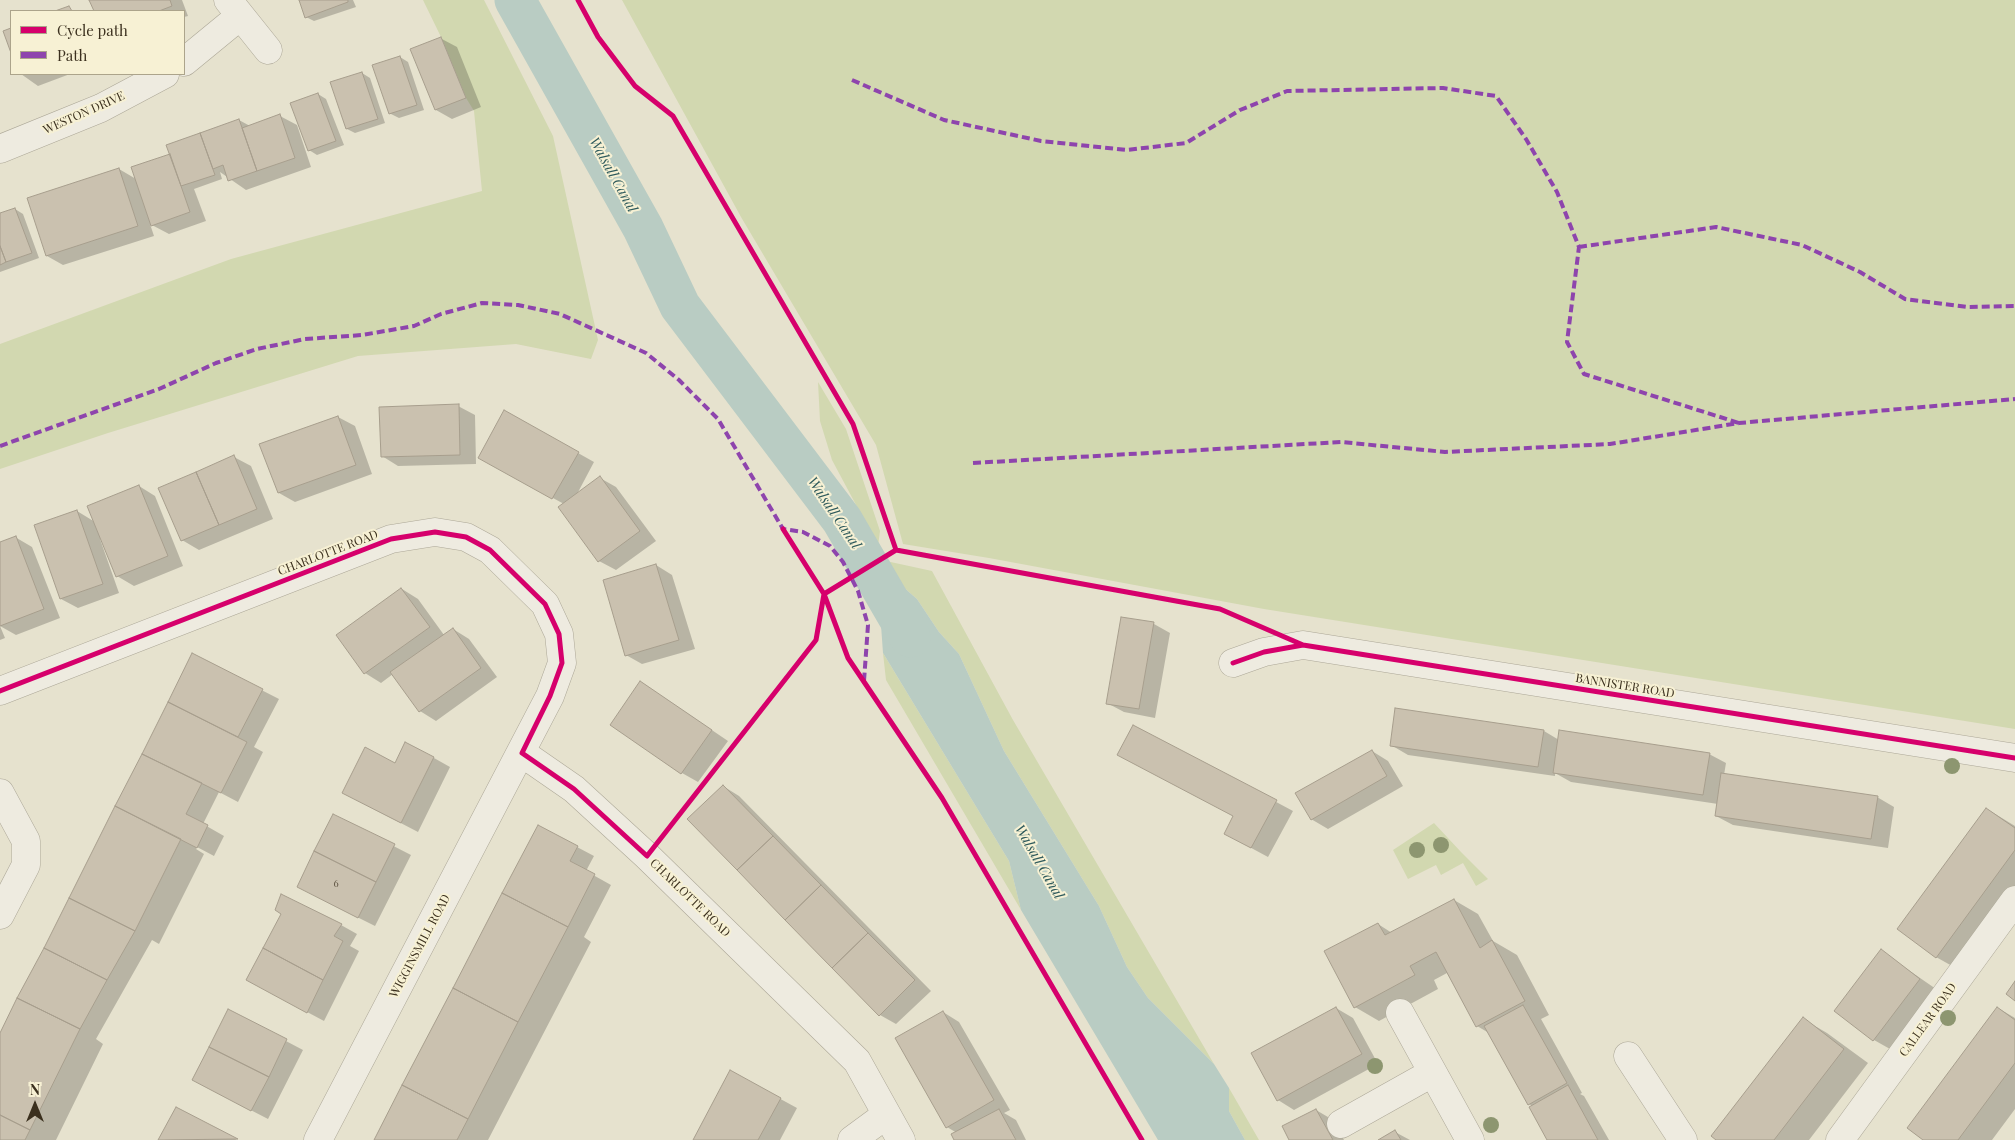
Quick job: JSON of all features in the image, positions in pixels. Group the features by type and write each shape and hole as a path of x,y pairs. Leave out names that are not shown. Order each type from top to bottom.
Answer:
{"street":[{"path":"185,61 234,8 268,50"},
{"name":"WESTON DRIVE","path":"0,149 101,108 163,75"},
{"name":"CHARLOTTE ROAD","path":"0,691 391,539 435,532 466,537 490,550 545,604 559,634 562,663 550,696 522,753 574,789 647,856 857,1061 901,1140"},
{"name":"BANNISTER ROAD","path":"1233,663 1264,652 1302,645 2015,758"},
{"name":"WIGGINSMILL ROAD","path":"318,1140 522,753"},
{"path":"0,793 26,841 26,865 0,915"},
{"name":"CALLEAR ROAD","path":"1840,1140 2015,900"},
{"path":"1400,1013 1470,1140"},
{"path":"1628,1056 1683,1140"},
{"path":"1341,1124 1432,1073"},
{"path":"852,1140 886,1115"}],"green space":[{"path":"423,0 484,0 553,136 598,340 591,359 516,344 358,356 108,433 0,469 0,344 231,259 482,191 474,111 466,98 441,37"},
{"path":"622,0 2015,0 2015,729 1264,609 903,544 876,445 741,217"},
{"path":"818,382 846,429 880,531 878,546 832,460 820,421"},
{"path":"886,561 932,571 1013,720 1214,1064 1148,998 1127,967 1099,906 1004,751 959,654 939,632 917,599 895,580"},
{"path":"883,653 1009,861 1021,910 886,680"},
{"path":"1434,823 1488,879 1476,886 1463,863 1441,875 1436,865 1408,879 1393,850"},
{"path":"1229,1088 1259,1140 1245,1140 1229,1111"}],"water":[{"path":"895,580 917,599 939,632 959,654 1004,751 1099,906 1127,967 1148,998 1214,1064 1229,1088 1229,1111 1245,1140 1158,1140 1021,910 1009,861 883,653 880,611 873,595"}],"building":[{"path":"89,0 170,0 172,6 162,10 94,10"},
{"path":"299,0 348,0 348,2 305,18"},
{"path":"69,6 71,10 58,10"},
{"path":"10,28 10,50 3,31"},
{"path":"441,37 466,98 435,110 410,49"},
{"path":"400,56 417,105 389,114 372,65"},
{"path":"362,72 378,119 346,129 330,82"},
{"path":"318,93 336,141 308,151 290,103"},
{"path":"280,114 295,158 257,171 242,128"},
{"path":"239,119 257,171 228,181 223,165 213,169 200,133"},
{"path":"200,133 215,175 181,186 166,145"},
{"path":"170,154 190,212 151,226 131,167"},
{"path":"119,168 138,226 46,256 27,198"},
{"path":"15,208 32,253 6,262 0,246 0,213"},
{"path":"0,246 6,262 0,265"},
{"path":"459,404 460,455 381,457 379,407"},
{"path":"504,410 579,452 552,499 478,458"},
{"path":"338,416 356,465 278,493 259,444"},
{"path":"234,455 257,509 219,525 196,472"},
{"path":"196,472 219,525 181,541 158,488"},
{"path":"600,476 640,531 598,562 558,507"},
{"path":"139,485 168,556 116,577 87,506"},
{"path":"77,510 103,584 60,599 34,525"},
{"path":"16,536 44,609 0,626 0,542"},
{"path":"656,564 679,640 625,656 603,580"},
{"path":"401,588 430,627 364,674 336,635"},
{"path":"1121,617 1154,622 1139,709 1106,704"},
{"path":"453,628 481,668 419,712 390,672"},
{"path":"192,653 263,689 238,737 168,702"},
{"path":"640,681 712,730 681,774 610,725"},
{"path":"168,702 247,742 221,793 142,754"},
{"path":"1395,708 1544,730 1538,767 1390,746"},
{"path":"1133,725 1277,800 1251,848 1224,834 1233,816 1117,755"},
{"path":"1559,730 1710,753 1703,795 1553,773"},
{"path":"405,742 434,757 401,823 342,793 365,747 395,763"},
{"path":"1372,750 1387,776 1311,820 1295,793"},
{"path":"142,754 202,783 186,814 208,825 197,848 115,806"},
{"path":"1721,773 1878,796 1871,839 1715,816"},
{"path":"723,785 773,836 737,870 687,819"},
{"path":"115,806 181,839 135,931 69,898"},
{"path":"1986,808 2015,828 2015,850 1936,958 1897,929"},
{"path":"333,814 395,844 376,882 314,851"},
{"path":"538,825 578,846 570,861 595,874 568,927 502,893"},
{"path":"773,836 821,885 785,920 737,870"},
{"path":"314,851 376,882 358,918 297,887"},
{"path":"821,885 868,933 832,968 785,920"},
{"path":"502,893 568,927 518,1022 453,988"},
{"path":"281,894 342,924 334,936 343,941 323,980 263,948 281,914 275,910"},
{"path":"69,898 135,931 107,980 44,948"},
{"path":"1454,899 1480,948 1492,940 1525,1001 1476,1027 1436,952 1410,966 1415,975 1354,1008 1324,951 1378,923 1385,935"},
{"path":"868,933 915,980 879,1016 832,968"},
{"path":"44,948 107,980 80,1029 17,998"},
{"path":"263,948 323,980 307,1013 246,980"},
{"path":"1881,949 1920,979 1873,1041 1834,1011"},
{"path":"2015,981 2015,1001 2006,994"},
{"path":"453,988 518,1022 468,1119 402,1085"},
{"path":"17,998 80,1029 30,1130 0,1115 0,1033"},
{"path":"1523,1005 1567,1083 1528,1105 1484,1026"},
{"path":"1336,1007 1362,1054 1277,1101 1251,1053"},
{"path":"1997,1007 2015,1020 2015,1063 1958,1140 1923,1140 1907,1128"},
{"path":"228,1009 287,1039 269,1077 209,1047"},
{"path":"943,1011 994,1100 946,1128 895,1038"},
{"path":"1803,1017 1844,1049 1774,1140 1716,1140 1711,1136"},
{"path":"209,1047 269,1077 251,1111 192,1080"},
{"path":"730,1070 781,1098 758,1140 693,1140"},
{"path":"402,1085 468,1119 457,1140 374,1140"},
{"path":"1568,1085 1598,1140 1547,1140 1529,1107"},
{"path":"176,1107 238,1139 158,1140"},
{"path":"999,1109 1016,1140 954,1140 951,1134"},
{"path":"1316,1109 1333,1140 1289,1140 1282,1126"},
{"path":"0,1115 30,1130 25,1140 0,1140"},
{"path":"1395,1130 1401,1140 1378,1140"}],"waterway":[{"name":"Walsall Canal","path":"515,0 643,228 680,306 842,520 910,637"}],"marked path":[{"path":"852,80 944,120 1041,141 1127,150 1186,143 1240,110 1287,91 1443,88 1496,96 1526,139 1557,192 1579,247 1567,342 1584,374 1739,423"},
{"path":"1579,247 1716,227 1802,245 1860,272 1905,299 1967,307 2015,306"},
{"path":"0,446 159,389 216,363 257,349 305,339 362,335 414,326 441,314 482,303 518,305 560,314 646,353 679,380 718,419 783,529 803,532 830,546 843,562 858,591 868,625 864,681"},
{"path":"973,463 1341,442 1445,452 1610,444 1739,423 2015,399"}],"cycle path":[{"path":"578,0 598,37 635,86 673,116 853,424 896,550"},
{"path":"783,529 824,594 848,658 942,798 1142,1140"},
{"path":"0,691 391,539 435,532 466,537 490,550 545,604 559,634 562,663 550,696 522,753 574,789 647,856 816,640 824,594"},
{"path":"896,550 1220,609 1303,645"},
{"path":"824,594 896,550"},
{"path":"1233,663 1264,652 1303,645 2015,758"}]}
